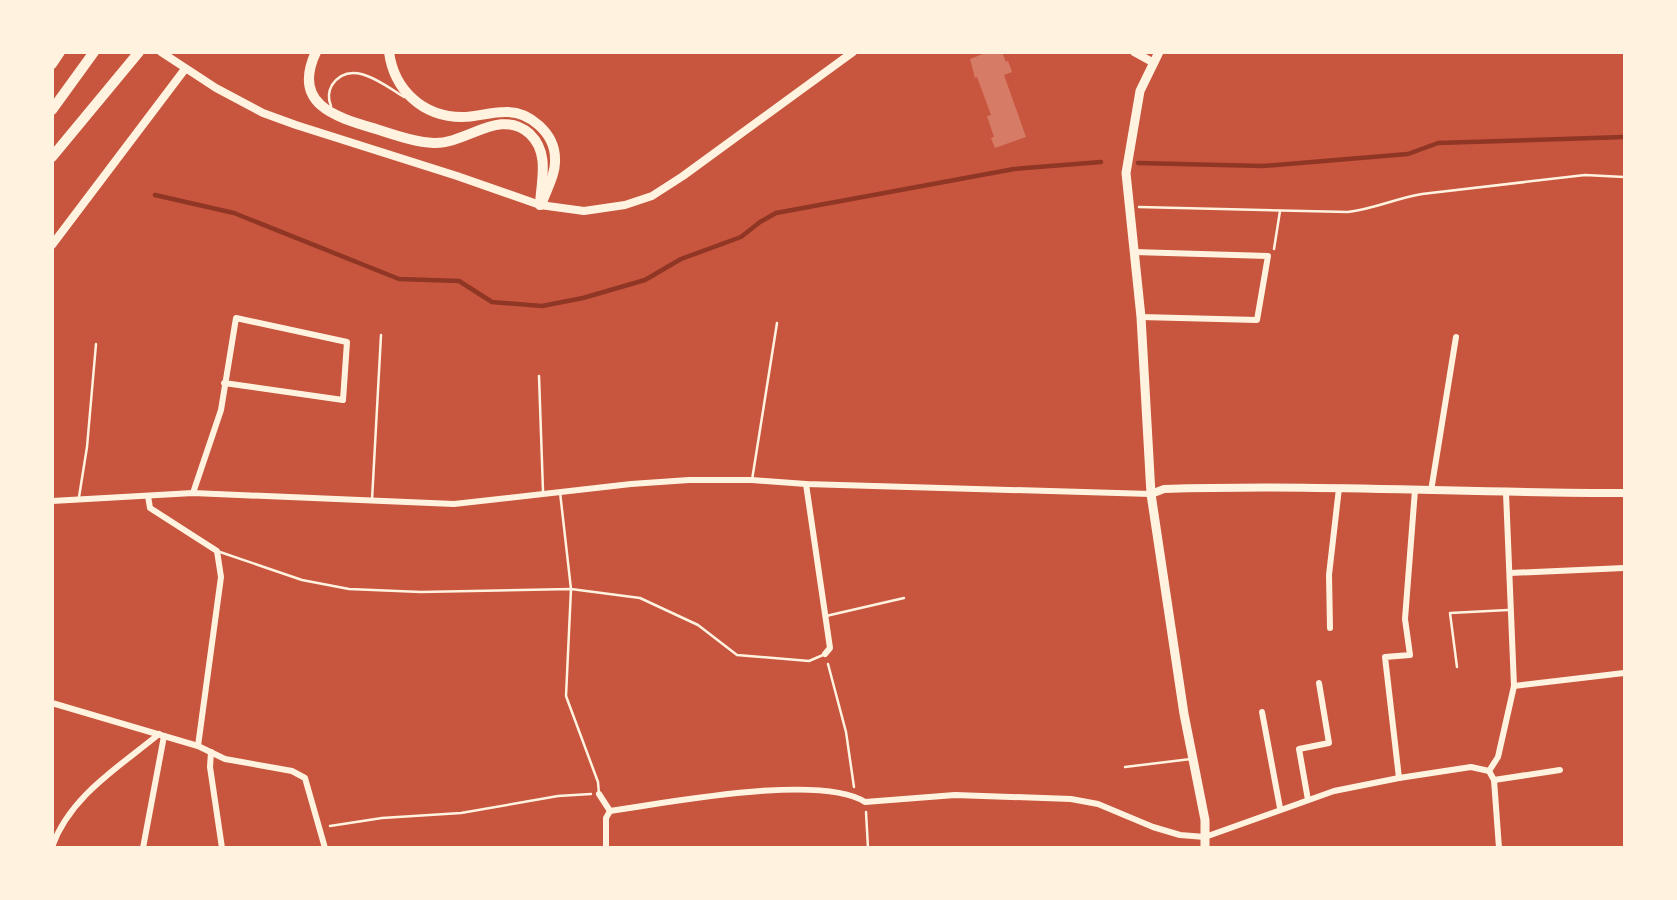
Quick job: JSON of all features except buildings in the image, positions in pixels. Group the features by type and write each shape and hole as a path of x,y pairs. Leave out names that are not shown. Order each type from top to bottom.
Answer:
{"highway":[{"path":"52,64 60,52"},
{"path":"52,110 94,52"},
{"path":"52,157 139,52"},
{"path":"316,52 310,64 308,84 327,112 342,119 417,141 436,143 452,141 502,123 518,126 531,135 542,150 540,205"},
{"path":"388,52 397,81 415,103 429,111 447,116 472,117 504,112 527,117 536,123 550,139 555,158 550,182 540,205"}],"main road":[{"path":"1159,52 1140,91 1126,173 1141,317 1151,494 1184,714 1205,820 1205,848"}],"street":[{"path":"163,53 185,69 263,113 540,205 584,211 625,205 652,196 683,177 853,52"},
{"path":"1134,52 1154,62"},
{"path":"52,245 185,69"},
{"path":"1135,253 1268,256 1257,320 1141,317"},
{"path":"193,493 221,410 225,383 236,318 347,342 343,400 225,383"},
{"path":"1431,491 1456,337"},
{"path":"52,501 193,493 454,505 689,480 1151,494 1164,489 1240,487 1625,493"},
{"path":"806,484 830,649 825,654"},
{"path":"1330,628 1329,575 1339,488"},
{"path":"1399,778 1385,657 1410,655 1405,619 1415,490"},
{"path":"1489,771 1498,757 1514,686 1506,493"},
{"path":"148,496 150,508 216,551 221,577 198,746"},
{"path":"1510,573 1625,568"},
{"path":"1514,686 1625,673"},
{"path":"1308,800 1299,749 1329,743 1319,683"},
{"path":"52,703 198,746 225,759 292,771 305,778 325,848"},
{"path":"1262,712 1280,808"},
{"path":"52,847 67,816 81,798 161,735"},
{"path":"143,848 161,735"},
{"path":"211,752 210,767 222,848"},
{"path":"610,811 785,788 855,795 866,802 955,795 1071,799 1098,804 1180,835 1205,837 1280,808 1334,791 1471,767 1489,771 1494,780 1499,848"},
{"path":"1494,780 1560,770"},
{"path":"599,794 610,811"},
{"path":"606,848 606,818 610,811"}],"lane":[{"path":"356,52 364,52"},
{"path":"342,119 332,110 328,100 336,80 345,74 360,72 415,103"},
{"path":"752,480 777,323"},
{"path":"373,500 381,335"},
{"path":"79,498 87,447 96,344"},
{"path":"539,376 543,494"},
{"path":"560,492 570,589 566,695 598,782 599,794"},
{"path":"216,551 302,580 349,589 421,592 570,589 640,598 698,625 737,655 808,661 825,654"},
{"path":"826,616 904,598"},
{"path":"1457,667 1451,613 1511,610"},
{"path":"1125,767 1193,758"}],"path":[{"path":"1129,207 1349,212 1369,209 1401,197 1422,194 1585,175 1625,177"},
{"path":"1268,256 1274,249 1280,211"},
{"path":"825,654 846,732 855,795"},
{"path":"320,828 382,818 461,813 558,796 599,794"},
{"path":"866,802 868,848"}],"waterway":[{"path":"1138,163 1263,166 1408,154 1438,143 1624,137"},
{"path":"155,195 234,213 399,279 459,281 492,302 542,306 583,298 645,280 681,259 741,237 776,213 1014,169 1101,162"}]}
